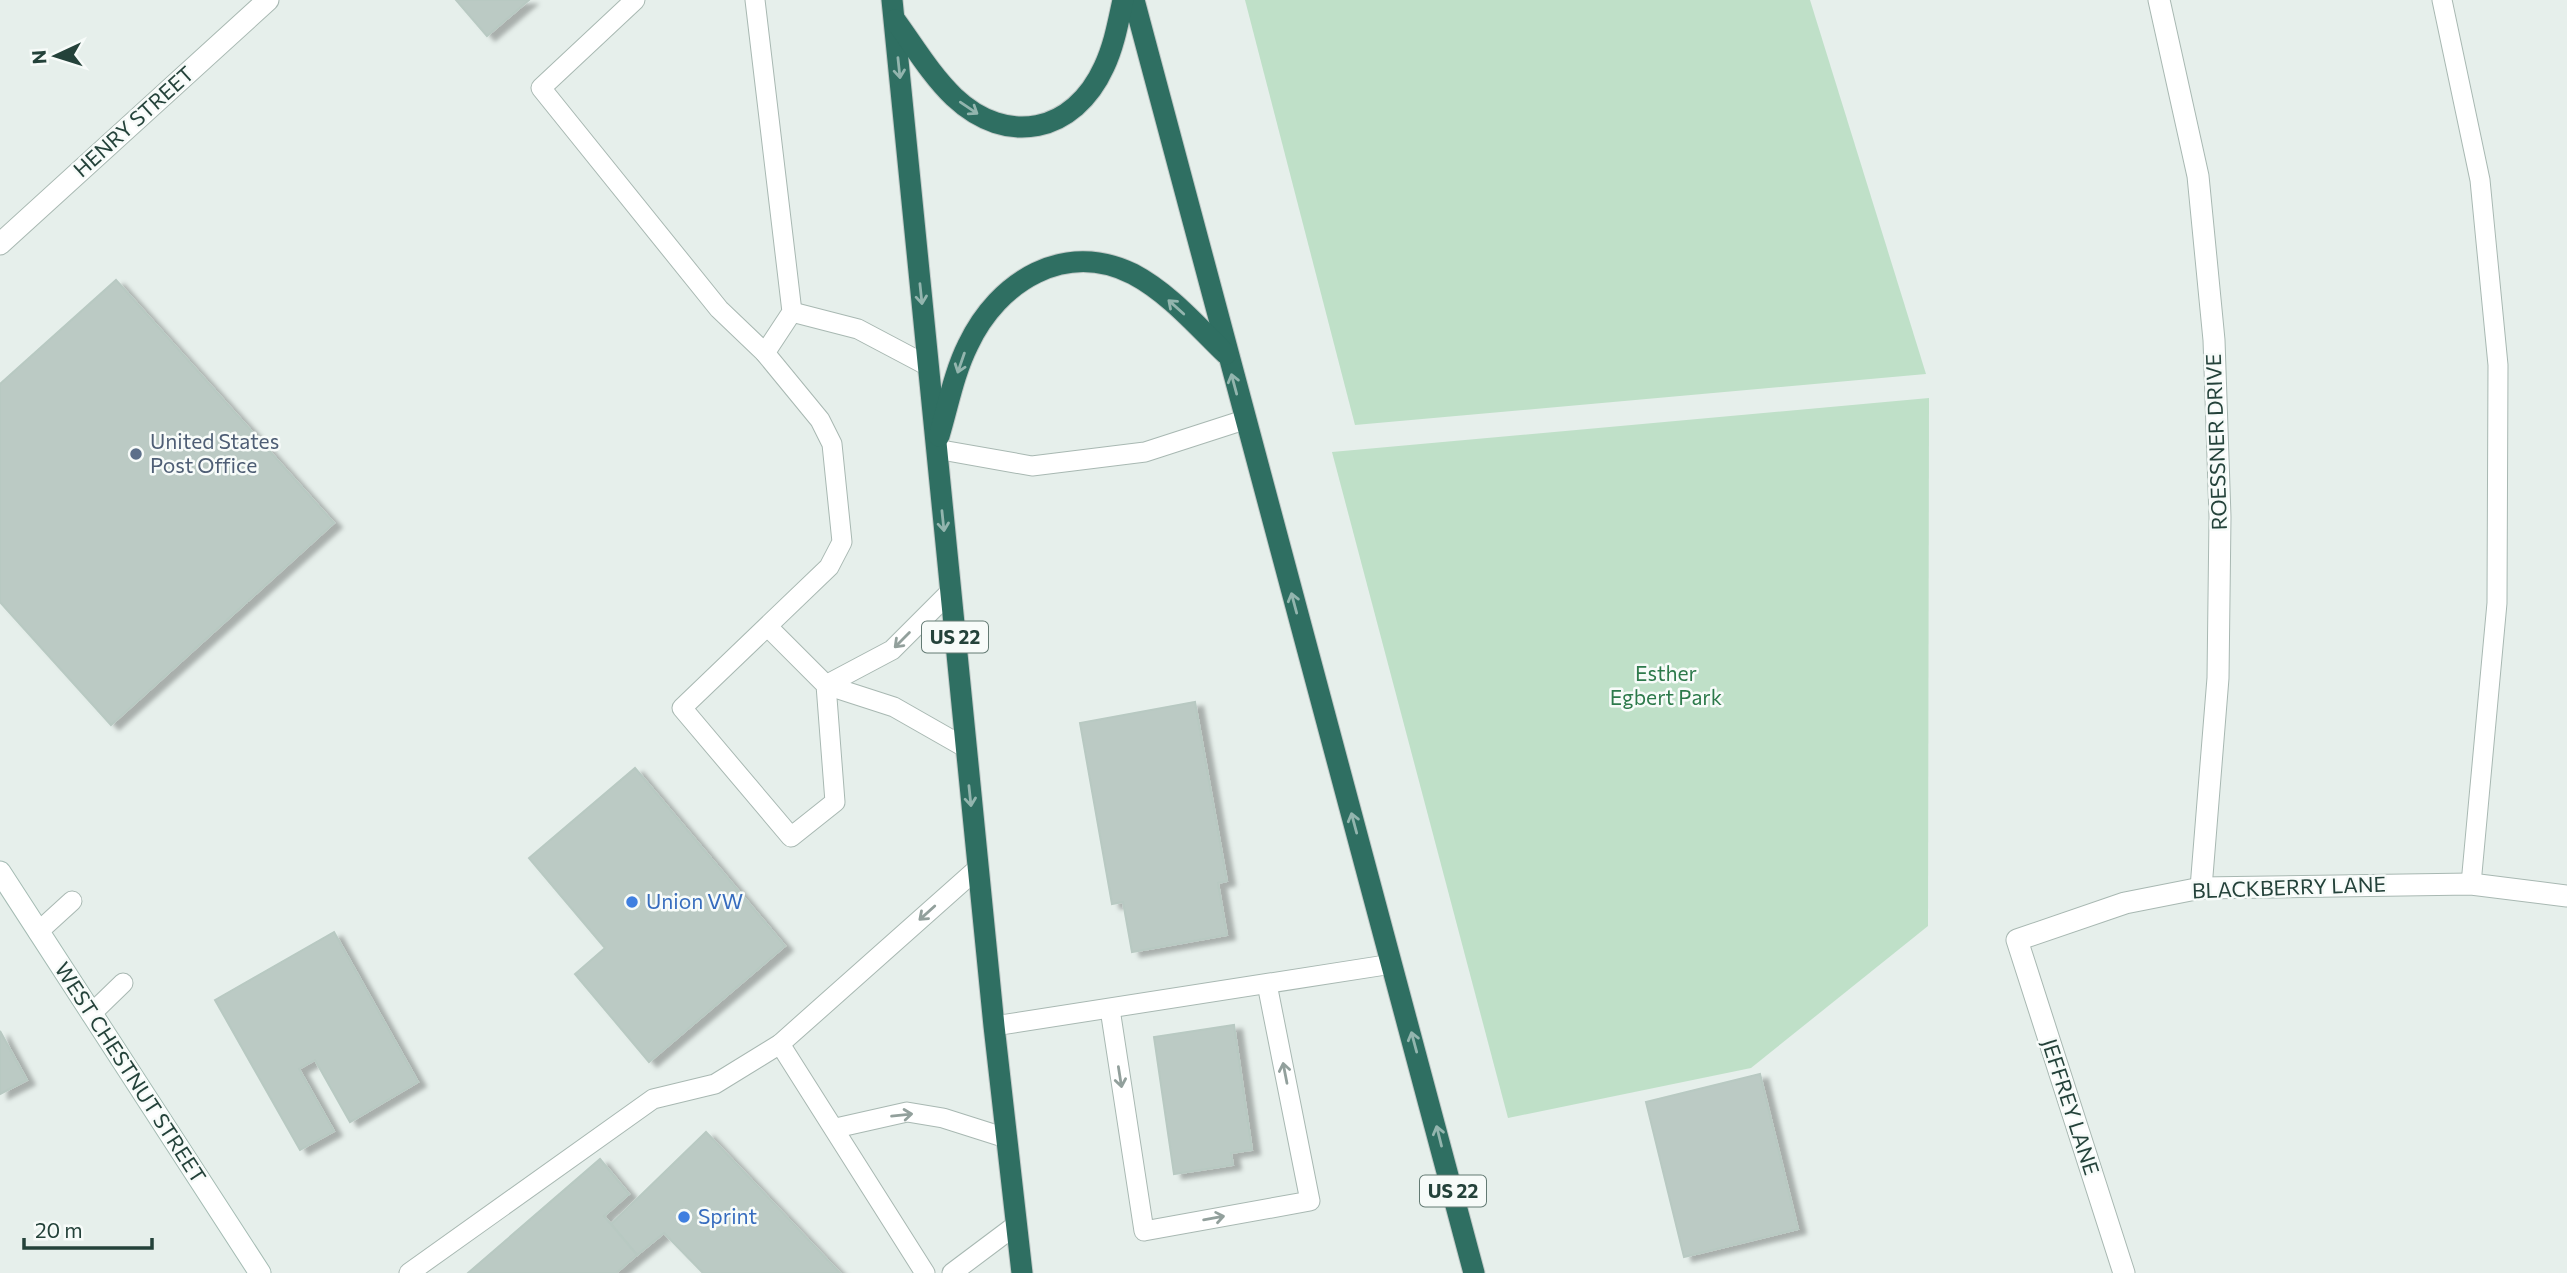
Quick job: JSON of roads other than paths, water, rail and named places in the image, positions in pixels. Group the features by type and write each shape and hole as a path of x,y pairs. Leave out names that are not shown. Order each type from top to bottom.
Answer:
{"highway":[{"path":"893,9 954,97 990,120 1009,127 1027,129 1060,118 1089,91 1112,48 1123,0"},
{"name":"US 22","path":"1134,0 1226,354 1474,1273"},
{"name":"US 22","path":"893,9 994,1026 1022,1273"},
{"path":"936,449 958,369 976,328 989,309 1018,282 1050,265 1099,263 1133,274 1165,296 1226,354"}],"street":[{"name":"HENRY STREET","path":"0,244 268,0"},
{"name":"ROESSNER DRIVE","path":"2159,0 2198,176 2214,340 2220,517 2218,678 2201,888"},
{"name":"WEST CHESTNUT STREET","path":"0,872 260,1273"},
{"name":"BLACKBERRY LANE","path":"2017,940 2125,903 2201,888 2471,884 2567,896"},
{"name":"JEFFREY LANE","path":"2017,940 2124,1273"}],"lane":[{"path":"635,0 541,88 719,309 765,353 820,420 832,444 842,542 828,567 682,708 791,837 835,802 826,685"},
{"path":"755,0 792,312 765,353"},
{"path":"2442,0 2480,180 2498,365 2497,603 2471,884"},
{"path":"792,312 858,329 928,366"},
{"path":"936,449 1032,466 1145,452 1244,421"},
{"path":"826,685 892,650 950,592"},
{"path":"768,627 826,685 894,707 966,748"},
{"path":"409,1273 653,1100 715,1084 780,1044 978,868"},
{"path":"38,932 72,901"},
{"path":"994,1026 1392,964"},
{"path":"91,1014 124,983"},
{"path":"1110,1009 1144,1231 1310,1201 1267,984"},
{"path":"780,1044 836,1128 925,1273"},
{"path":"836,1128 907,1112 943,1118 1006,1139"},
{"path":"952,1273 1016,1225"}],"place":[{"name":"United States Post Office","path":"136,454"},
{"name":"Union VW","path":"632,902"},
{"name":"Sprint","path":"684,1217"}],"park label":[{"name":"Esther Egbert Park","path":"1666,686"}]}
